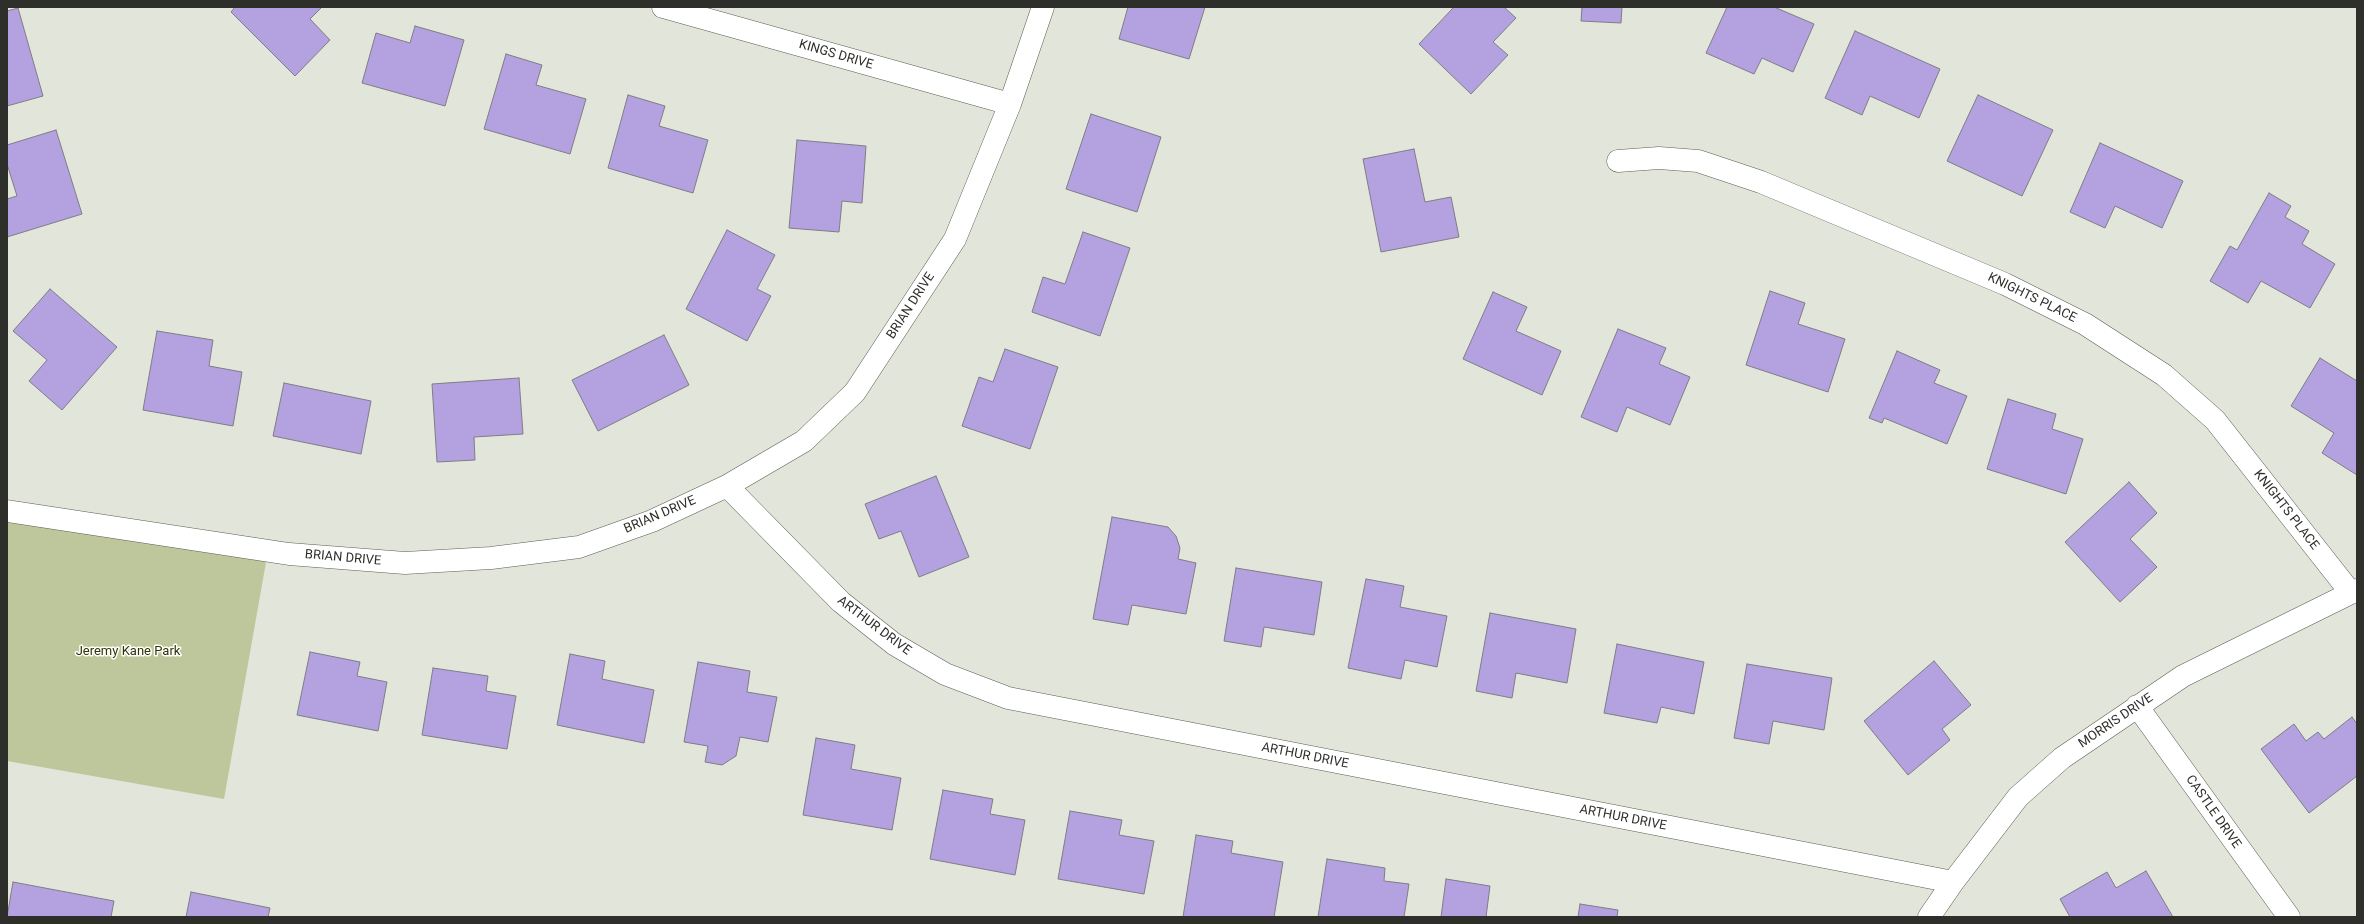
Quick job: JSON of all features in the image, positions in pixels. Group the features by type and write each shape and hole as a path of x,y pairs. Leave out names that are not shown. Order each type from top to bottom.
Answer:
{"street":[{"name":"KINGS DRIVE","path":"663,7 1010,104"},
{"name":"BRIAN DRIVE","path":"7,511 290,554 405,563 491,558 579,547 652,521 727,486 804,441 855,392 955,239 1010,104 1043,7"},
{"name":"KNIGHTS PLACE","path":"1618,161 1659,158 1698,162 1761,182 2005,284 2085,324 2164,375 2215,420 2354,591"},
{"name":"ARTHUR DRIVE","path":"727,486 841,602 894,644 945,674 1008,698 1953,882"},
{"name":"MORRIS DRIVE","path":"1929,917 1953,882 2018,797 2062,758 2183,676 2354,591"},
{"name":"CASTLE DRIVE","path":"2137,706 2289,917"}],"green space":[{"name":"Jeremy Kane Park","path":"7,511 268,551 224,799 7,761"}],"building":[{"path":"235,7 322,7 310,19 330,40 295,76 231,12"},
{"path":"1128,7 1205,7 1189,59 1119,39"},
{"path":"1454,7 1504,7 1516,18 1493,42 1508,55 1471,94 1419,44"},
{"path":"1582,7 1622,7 1621,23 1581,21"},
{"path":"1727,7 1774,7 1814,24 1793,72 1762,58 1754,74 1706,53"},
{"path":"18,8 43,96 7,106 7,11"},
{"path":"415,26 464,40 445,106 362,83 376,33 410,43"},
{"path":"1855,31 1940,69 1919,118 1870,96 1862,115 1825,98"},
{"path":"506,54 542,65 536,85 586,99 570,154 484,129"},
{"path":"628,95 665,106 659,126 708,140 693,193 608,168"},
{"path":"1978,95 2053,130 2022,196 1947,161"},
{"path":"1091,114 1161,137 1137,212 1066,189"},
{"path":"56,130 82,214 7,237 7,199 17,196 7,164 7,145"},
{"path":"797,140 866,146 862,203 842,201 839,232 789,228"},
{"path":"2100,143 2183,181 2162,228 2115,206 2105,228 2070,212"},
{"path":"1414,149 1425,202 1451,197 1459,237 1381,252 1363,159"},
{"path":"2269,193 2291,206 2285,217 2309,231 2302,244 2335,264 2310,308 2261,281 2248,303 2210,281 2230,246 2237,250"},
{"path":"727,230 775,255 757,289 771,296 747,341 686,309"},
{"path":"1083,232 1130,248 1100,336 1032,312 1043,277 1065,284"},
{"path":"50,289 117,347 62,410 29,381 47,360 13,331"},
{"path":"1770,291 1805,303 1798,324 1845,339 1828,392 1746,365"},
{"path":"1493,292 1527,307 1516,331 1561,351 1542,395 1463,359"},
{"path":"1618,329 1666,348 1659,364 1690,377 1670,425 1627,407 1617,432 1581,417"},
{"path":"157,331 213,340 209,366 242,372 233,426 143,410"},
{"path":"664,335 689,385 598,431 572,380"},
{"path":"1005,349 1058,367 1030,449 962,426 979,377 993,382"},
{"path":"1897,351 1940,370 1934,383 1967,396 1947,444 1884,418 1882,423 1869,418"},
{"path":"2320,358 2357,381 2357,475 2322,453 2334,433 2291,406"},
{"path":"519,378 523,434 474,437 475,460 437,462 432,384"},
{"path":"284,383 371,401 361,454 273,436"},
{"path":"2008,399 2056,414 2052,429 2083,439 2066,494 1987,469"},
{"path":"936,476 969,557 919,577 901,531 879,539 865,504"},
{"path":"2129,482 2157,513 2130,539 2157,567 2120,602 2065,542"},
{"path":"1112,517 1168,527 1176,536 1180,548 1178,559 1196,563 1186,614 1132,605 1128,625 1093,619"},
{"path":"1236,568 1322,582 1314,635 1264,627 1261,647 1224,641"},
{"path":"1366,579 1404,586 1400,607 1447,616 1437,667 1405,660 1401,679 1348,668"},
{"path":"1490,613 1576,629 1567,683 1516,673 1512,698 1476,691"},
{"path":"1617,644 1704,662 1694,714 1661,707 1657,723 1604,713"},
{"path":"310,652 360,662 357,676 387,682 378,731 297,715"},
{"path":"570,654 605,661 602,679 654,690 644,743 557,725"},
{"path":"1934,661 1971,705 1942,729 1950,740 1908,775 1864,721"},
{"path":"698,662 750,671 747,692 777,697 768,742 740,737 736,756 722,765 705,762 708,746 684,742"},
{"path":"1747,664 1832,678 1824,730 1773,721 1769,744 1734,738"},
{"path":"433,668 488,676 486,691 516,696 507,749 422,735"},
{"path":"2352,717 2357,724 2357,776 2309,813 2261,749 2294,724 2306,741 2318,732 2324,739"},
{"path":"816,738 855,745 851,769 901,778 892,830 803,815"},
{"path":"943,790 993,799 990,814 1025,820 1015,875 930,859"},
{"path":"1070,811 1122,820 1119,835 1154,841 1144,894 1058,879"},
{"path":"1196,835 1233,841 1231,853 1283,862 1274,917 1183,917"},
{"path":"1327,859 1385,868 1384,881 1409,884 1404,917 1318,917"},
{"path":"2146,871 2173,917 2070,917 2060,899 2107,872 2116,888"},
{"path":"1446,879 1490,886 1486,917 1441,917"},
{"path":"13,882 114,901 111,917 7,917"},
{"path":"191,892 270,908 268,917 186,917"},
{"path":"1580,904 1618,910 1617,917 1578,917"}]}
